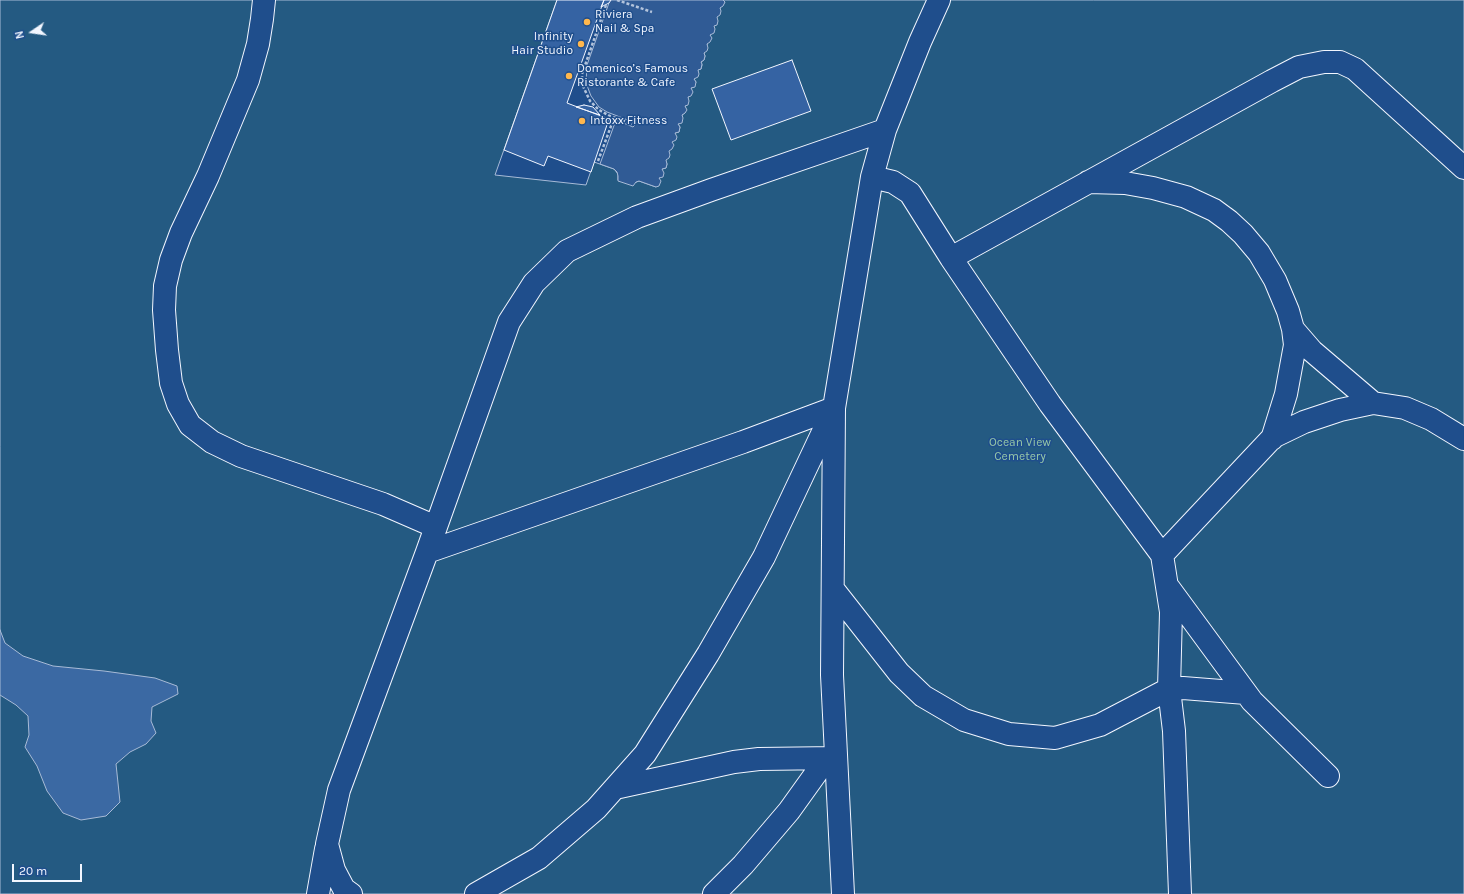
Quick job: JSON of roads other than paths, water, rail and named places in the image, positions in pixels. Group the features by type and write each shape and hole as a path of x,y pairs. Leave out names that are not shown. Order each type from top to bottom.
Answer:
{"lane":[{"path":"264,0 258,44 248,80 208,176 181,233 171,260 165,286 164,310 171,383 178,404 190,425 212,442 242,456 383,504 436,527"},
{"path":"843,894 832,758 834,408 872,177 885,130 920,42 939,0"},
{"path":"951,258 1272,80 1299,67 1324,62 1340,62 1355,69 1464,168"},
{"path":"318,894 338,790 427,552 510,322 534,283 567,251 637,217 885,130"},
{"path":"872,177 893,182 910,193 951,258 1050,404 1162,555 1171,612 1169,689 1174,731 1180,894"},
{"path":"1088,182 1124,183 1186,196 1214,210 1229,221 1243,234 1259,253 1275,280 1288,311 1296,345 1285,400 1272,439"},
{"path":"1293,329 1312,351 1373,403"},
{"path":"1162,555 1272,439 1304,422 1340,410 1373,403 1405,408 1431,419 1464,439"},
{"path":"427,552 728,447 834,408"},
{"path":"476,894 539,858 596,809 644,754 708,654 764,557 834,408"},
{"path":"1167,585 1263,714 1328,776"},
{"path":"834,589 898,673 923,696 964,720 1009,734 1055,738 1100,725 1169,689 1183,688 1246,693"},
{"path":"615,788 734,762 759,759 832,758"},
{"path":"714,894 743,865 832,758"},
{"path":"327,844 334,870 344,889 351,894"},
{"path":"510,894 515,875 520,870"}],"place":[{"name":"Riviera Nail & Spa","path":"587,22"},
{"name":"Infinity Hair Studio","path":"581,44"},
{"name":"Domenico’s Famous Ristorante & Cafe","path":"569,76"},
{"name":"Intoxx Fitness","path":"582,121"}],"park label":[{"name":"Ocean View Cemetery","path":"1020,450"}]}
